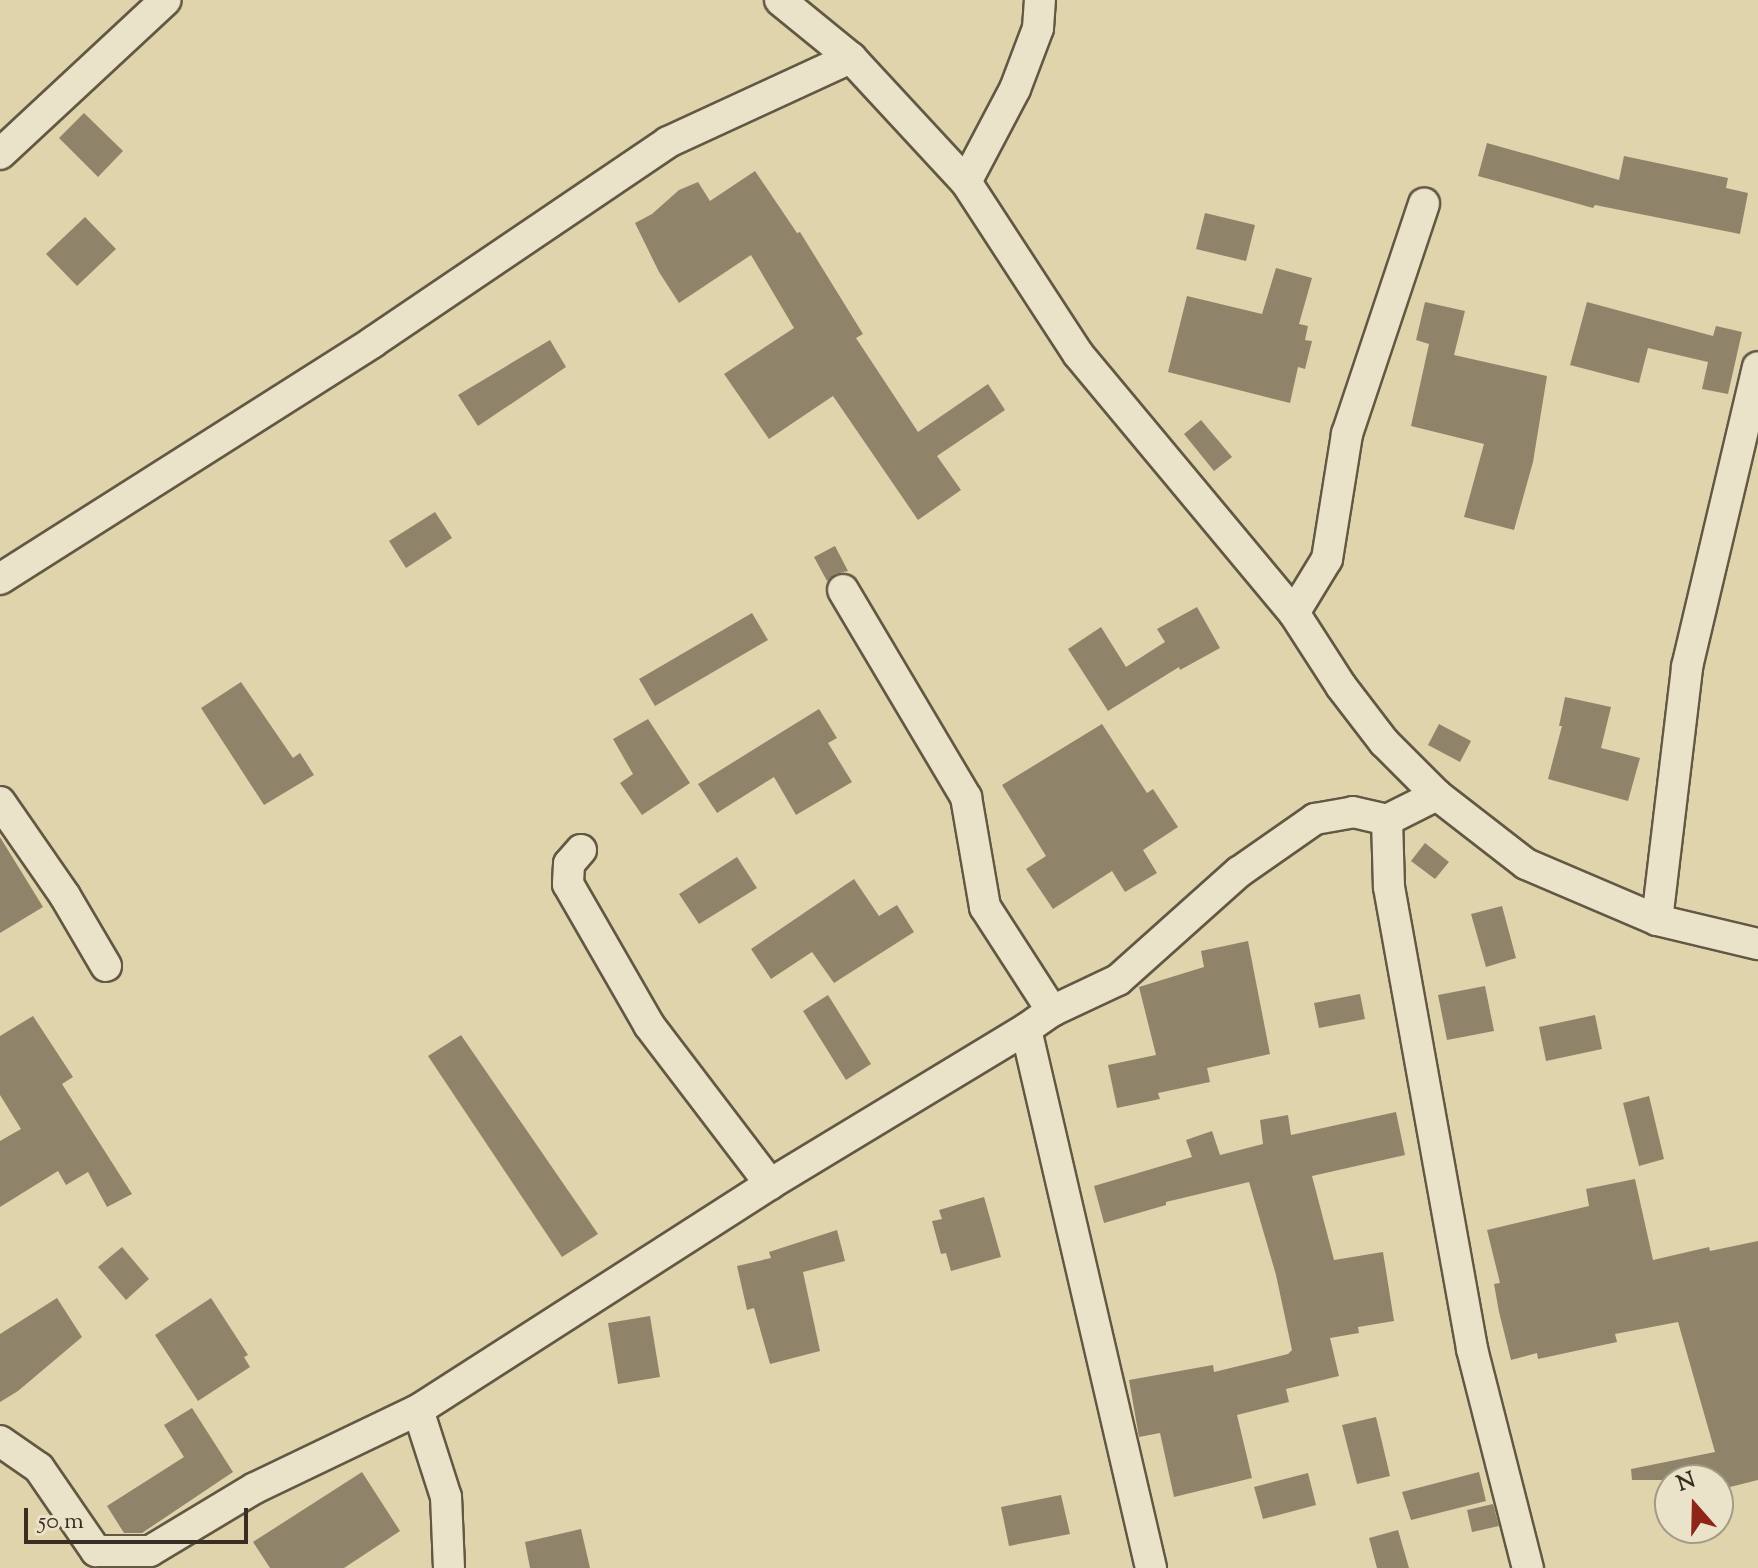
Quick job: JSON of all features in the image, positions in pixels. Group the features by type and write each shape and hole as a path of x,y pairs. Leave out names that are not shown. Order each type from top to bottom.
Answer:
{"street":[{"path":"0,154 166,0"},
{"path":"780,0 851,58 966,182 1078,354 1294,613 1349,697 1384,742 1437,795 1526,864 1657,920 1758,944"},
{"path":"966,182 1015,89 1038,28 1040,0"},
{"path":"0,579 373,342 668,142 851,58"},
{"path":"1294,613 1327,559 1347,434 1424,204"},
{"path":"1657,920 1687,667 1758,367"},
{"path":"843,590 966,797 985,907 1052,1011"},
{"path":"0,1441 39,1468 96,1551 150,1551 255,1488 418,1410 770,1184 1052,1011 1118,980 1239,872 1315,819 1353,812 1387,820 1437,795"},
{"path":"0,802 65,896 106,966"},
{"path":"1387,820 1389,887 1472,1349 1528,1568"},
{"path":"581,850 569,864 568,884 649,1025 770,1184"},
{"path":"1026,1029 1151,1568"},
{"path":"418,1410 446,1497 449,1568"}],"building":[{"path":"84,113 123,151 98,177 59,138"},
{"path":"1487,143 1619,180 1624,156 1728,178 1726,188 1748,193 1740,234 1595,205 1593,208 1478,176"},
{"path":"755,171 797,233 800,232 863,334 856,338 918,432 988,384 1005,410 937,456 961,490 918,520 833,396 769,439 724,374 794,328 751,255 679,303 659,272 635,223 652,214 679,190 698,182 710,201"},
{"path":"1205,213 1255,225 1246,261 1196,249"},
{"path":"85,217 116,249 77,286 46,254"},
{"path":"1276,268 1312,278 1299,324 1308,326 1305,340 1312,341 1305,369 1298,367 1290,403 1168,372 1187,296 1262,314"},
{"path":"1425,302 1465,311 1454,355 1547,376 1533,462 1514,530 1464,517 1484,444 1411,426 1429,344 1416,340"},
{"path":"1587,302 1713,336 1716,326 1742,332 1728,394 1702,389 1708,362 1648,348 1639,383 1570,365"},
{"path":"550,340 566,367 478,426 458,395"},
{"path":"1201,420 1232,457 1214,471 1184,434"},
{"path":"435,512 452,538 406,568 389,541"},
{"path":"835,546 848,571 835,574 827,581 814,557"},
{"path":"1197,607 1220,648 1180,670 1179,667 1108,711 1068,649 1101,627 1126,667 1165,642 1157,629"},
{"path":"752,613 768,640 655,706 639,679"},
{"path":"241,682 293,758 300,753 314,775 264,805 201,708"},
{"path":"1565,697 1611,707 1601,748 1640,758 1628,801 1548,779 1562,726 1559,726"},
{"path":"819,709 837,738 828,743 852,782 796,815 774,777 717,813 698,784"},
{"path":"648,719 690,783 642,815 620,783 633,774 613,739"},
{"path":"1102,724 1147,793 1153,789 1178,827 1143,850 1157,873 1125,892 1112,871 1053,909 1026,869 1046,856 1002,785"},
{"path":"1439,724 1471,741 1460,762 1428,745"},
{"path":"0,837 43,907 0,933"},
{"path":"1425,843 1449,862 1435,879 1411,861"},
{"path":"737,857 757,888 699,924 679,894"},
{"path":"854,879 879,916 897,905 914,932 834,983 812,952 771,979 751,949"},
{"path":"1502,906 1516,958 1486,967 1471,914"},
{"path":"1248,941 1270,1054 1207,1068 1210,1082 1158,1093 1160,1099 1117,1108 1108,1065 1156,1055 1139,987 1204,967 1201,951"},
{"path":"1485,986 1494,1031 1447,1040 1438,995"},
{"path":"1360,994 1365,1019 1319,1028 1314,1003"},
{"path":"828,995 871,1064 846,1080 803,1011"},
{"path":"1595,1015 1602,1049 1546,1061 1539,1027"},
{"path":"33,1016 73,1077 62,1084 132,1194 107,1207 88,1172 66,1185 58,1171 0,1207 0,1141 21,1129 0,1095 0,1036"},
{"path":"461,1035 598,1234 562,1257 428,1056"},
{"path":"1649,1096 1664,1159 1639,1166 1623,1103"},
{"path":"1396,1112 1405,1155 1312,1176 1334,1260 1383,1252 1394,1321 1358,1327 1359,1333 1330,1338 1339,1376 1286,1389 1289,1402 1237,1415 1252,1478 1174,1497 1160,1433 1139,1437 1129,1380 1213,1365 1214,1372 1288,1354 1292,1350 1276,1275 1249,1182 1166,1202 1166,1205 1104,1223 1094,1186 1192,1157 1186,1140 1212,1131 1220,1155 1263,1144 1260,1120 1288,1115 1291,1135"},
{"path":"1635,1179 1653,1260 1709,1247 1710,1251 1758,1241 1758,1480 1734,1486 1734,1464 1656,1464 1715,1452 1678,1322 1615,1334 1617,1342 1538,1359 1537,1353 1511,1360 1494,1284 1500,1283 1487,1230 1589,1206 1586,1189"},
{"path":"984,1197 1001,1257 951,1271 946,1253 941,1254 932,1221 942,1219 939,1210"},
{"path":"837,1230 845,1261 803,1272 820,1351 770,1364 754,1308 747,1310 737,1266 771,1258 769,1252"},
{"path":"122,1247 149,1279 126,1300 98,1267"},
{"path":"57,1298 82,1337 18,1391 0,1402 0,1334"},
{"path":"211,1298 248,1355 244,1357 250,1367 198,1401 155,1335"},
{"path":"650,1316 660,1377 618,1384 608,1323"},
{"path":"192,1408 233,1472 142,1533 124,1533 107,1506 184,1457 164,1425"},
{"path":"1376,1417 1390,1476 1357,1484 1342,1425"},
{"path":"1654,1464 1654,1480 1632,1480 1631,1469"},
{"path":"362,1472 400,1531 344,1568 270,1568 253,1542"},
{"path":"1479,1472 1486,1501 1411,1520 1402,1492"},
{"path":"1308,1473 1316,1505 1263,1519 1254,1487"},
{"path":"1061,1495 1070,1534 1009,1546 1001,1507"},
{"path":"1493,1504 1499,1526 1472,1532 1467,1510"},
{"path":"581,1529 590,1568 530,1568 525,1542"},
{"path":"1398,1530 1409,1568 1377,1568 1369,1538"}]}
